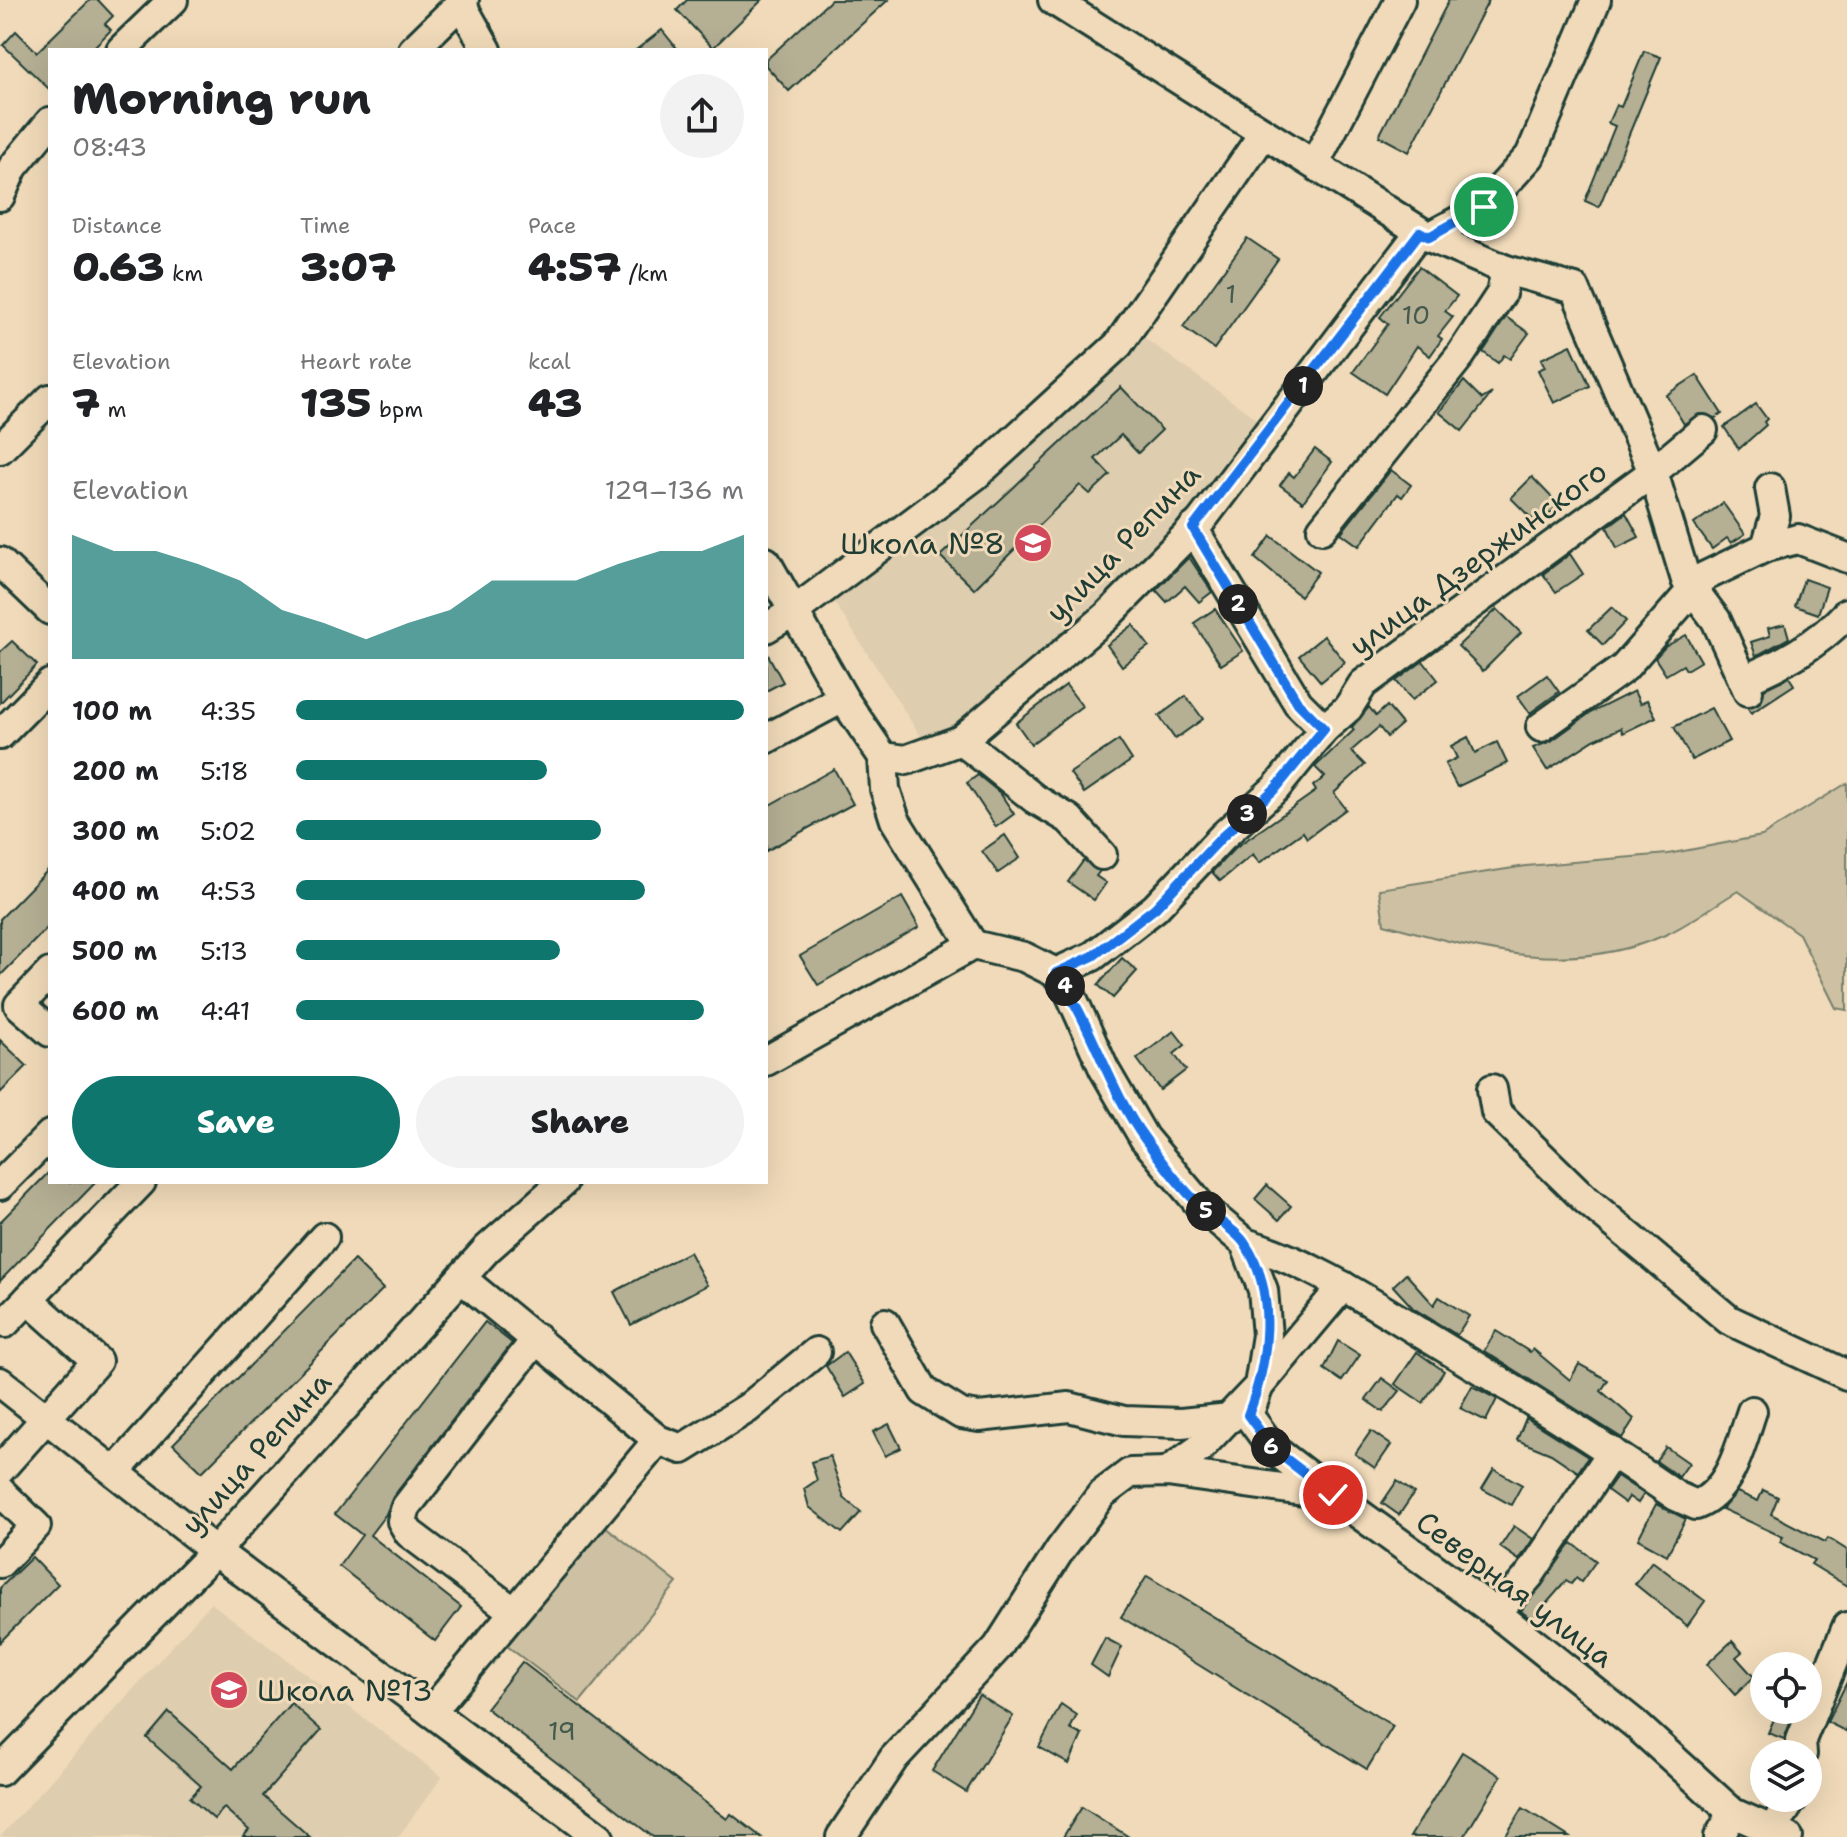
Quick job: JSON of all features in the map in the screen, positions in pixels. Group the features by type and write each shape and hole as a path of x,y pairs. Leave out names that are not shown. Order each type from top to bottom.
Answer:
{"street":[{"path":"123,48 173,0"},
{"path":"1053,0 1425,234 1506,270 1575,289 1653,472 1691,586 1716,620 1745,685 1815,642 1847,613"},
{"path":"1315,163 1400,0"},
{"path":"1425,234 1484,207 1530,156 1596,0"},
{"path":"415,48 462,1 486,48"},
{"path":"0,196 13,167 48,124"},
{"path":"768,627 793,612 976,475 1118,345 1264,133"},
{"name":"улица Репина","path":"883,757 906,760 961,740 1106,617 1193,528 1425,234"},
{"path":"1322,529 1460,356 1501,294 1506,270"},
{"path":"0,449 48,401"},
{"name":"улица Дзержинского","path":"1056,973 1093,956 1155,908 1223,836 1276,788 1324,729 1348,708 1363,684 1653,472 1703,430"},
{"path":"1766,547 1775,516 1770,488"},
{"path":"1193,528 1298,703 1324,729"},
{"path":"1541,727 1624,668 1691,586 1766,547 1798,539 1847,558"},
{"path":"0,562 48,608"},
{"path":"768,566 843,698 883,757 885,789 895,820 973,945"},
{"path":"0,735 48,686"},
{"path":"768,738 843,698"},
{"path":"961,740 1035,799 1069,819 1102,855"},
{"path":"768,1060 973,945 1024,957 1056,973 1069,991 1104,1069 1144,1138 1201,1206 1245,1243 1284,1255 1343,1286 1612,1452 1676,1496 1696,1505 1711,1499 1736,1460 1752,1411"},
{"path":"48,974 7,999 48,1030"},
{"path":"1492,1089 1496,1112 1562,1177 1729,1320 1847,1375"},
{"path":"0,1185 48,1137"},
{"path":"5,1323 139,1184"},
{"name":"улица Репина","path":"0,1771 215,1551 487,1249 561,1184"},
{"path":"115,1472 324,1237"},
{"path":"1245,1243 1263,1290 1267,1335 1259,1386 1248,1415 1273,1449 1333,1495"},
{"path":"461,1278 658,1440 682,1449 748,1408 816,1352"},
{"path":"1167,1472 1199,1449 1230,1418 1343,1286"},
{"path":"0,1470 97,1361 28,1299"},
{"path":"885,1323 924,1391 961,1414 979,1417 1069,1407 1124,1421 1181,1423 1230,1418"},
{"path":"513,1611 409,1533 402,1521 406,1507 537,1338"},
{"path":"0,1382 215,1551 599,1837"},
{"path":"431,1712 658,1440"},
{"path":"1496,1613 1529,1576 1612,1452"},
{"name":"Северная улица","path":"841,1837 894,1758 998,1647 1060,1550 1102,1494 1130,1473 1167,1472 1333,1495 1496,1613 1635,1724 1726,1825 1780,1834"},
{"path":"0,1491 36,1526 0,1563"},
{"path":"1801,1740 1847,1627"},
{"path":"1780,1834 1788,1812"}],"shaded area":[{"name":"Школа №8","path":"1143,337 1262,423 1112,599 927,746 831,597 981,489"},
{"path":"1847,783 1847,1010 1836,1008 1799,934 1738,891 1665,935 1629,948 1594,955 1559,957 1490,950 1384,924 1379,889 1526,866 1668,854 1762,836"},
{"path":"591,1515 677,1583 580,1702 494,1636"},
{"name":"Школа №13","path":"211,1603 442,1777 398,1837 0,1837"}],"building":[{"path":"90,0 98,0 113,16 105,24 111,30 93,48 48,48 48,88 3,45 16,31 37,52"},
{"path":"687,0 762,0 713,48 677,10"},
{"path":"831,0 888,0 789,91 768,68 768,58"},
{"path":"1449,0 1489,0 1409,152 1379,136"},
{"path":"662,30 676,48 639,48"},
{"path":"1644,51 1661,57 1599,207 1585,201 1615,126 1608,123 1616,105 1621,107"},
{"path":"1247,238 1278,259 1214,349 1183,327"},
{"path":"1419,267 1457,296 1445,311 1453,317 1438,336 1442,339 1430,356 1417,346 1385,394 1353,372 1388,324 1380,317"},
{"path":"1506,317 1529,333 1510,359 1504,355 1498,363 1483,352"},
{"path":"1571,345 1590,386 1554,403 1538,370 1545,367 1541,359"},
{"path":"1697,375 1722,414 1715,418 1699,414 1684,424 1666,395"},
{"path":"1464,381 1482,399 1492,393 1462,431 1439,412"},
{"path":"1121,387 1162,430 1138,453 1121,435 1095,459 1110,475 1090,494 1080,485 974,589 940,556"},
{"path":"1756,404 1767,419 1764,422 1766,425 1739,449 1724,427"},
{"path":"1315,449 1332,462 1303,502 1280,485 1289,473 1294,477"},
{"path":"1391,470 1411,485 1402,497 1398,494 1359,546 1341,533"},
{"path":"1532,477 1559,505 1538,525 1511,498"},
{"path":"1723,503 1745,534 1731,543 1727,538 1712,549 1694,524"},
{"path":"1626,513 1639,537 1617,548 1607,527"},
{"path":"1271,536 1318,572 1300,596 1255,558"},
{"path":"1570,554 1583,574 1556,592 1543,574"},
{"path":"1189,557 1212,592 1199,602 1185,586 1167,602 1156,590"},
{"path":"1804,579 1827,587 1818,614 1795,606"},
{"path":"1612,607 1626,621 1603,645 1588,630"},
{"path":"1215,609 1243,651 1221,665 1194,623"},
{"path":"1497,609 1521,633 1483,671 1458,646"},
{"path":"1785,624 1789,638 1756,656 1751,642 1770,636 1768,628"},
{"path":"1133,625 1149,646 1122,666 1107,645"},
{"path":"1686,635 1701,661 1686,670 1683,665 1666,675 1655,658 1665,647"},
{"path":"1324,636 1345,662 1321,682 1299,656"},
{"path":"12,641 37,665 0,703 0,652"},
{"path":"768,655 783,682 768,690"},
{"path":"1423,661 1438,680 1412,700 1396,681"},
{"path":"1547,675 1559,692 1530,713 1518,696"},
{"path":"1789,677 1794,685 1751,713 1748,708 1761,702 1764,689"},
{"path":"1066,685 1082,706 1031,744 1016,723"},
{"path":"1634,691 1640,704 1647,700 1656,717 1623,733 1621,728 1594,740 1547,770 1533,748 1551,741 1590,713"},
{"path":"1186,696 1203,719 1175,739 1159,716"},
{"path":"1387,706 1402,724 1387,737 1379,727 1351,751 1365,765 1334,793 1346,809 1307,838 1303,832 1259,863 1253,854 1220,881 1212,872 1235,848 1316,791 1313,786 1325,777 1315,767 1354,730 1352,727 1369,707 1376,716"},
{"path":"1711,708 1729,741 1692,760 1674,727"},
{"path":"1468,737 1475,753 1497,742 1507,763 1457,787 1445,764 1457,758 1451,746"},
{"path":"1119,740 1132,760 1084,793 1070,773"},
{"path":"834,769 853,804 768,850 768,806"},
{"path":"978,775 1000,793 1014,814 996,827 967,783"},
{"path":"1005,835 1020,858 998,873 982,851"},
{"path":"1084,860 1100,871 1096,876 1106,883 1094,900 1068,882"},
{"path":"48,870 48,927 0,976 0,919"},
{"path":"902,897 919,927 818,985 800,956"},
{"path":"1122,958 1137,971 1113,998 1098,985"},
{"path":"1174,1031 1185,1045 1174,1054 1186,1070 1160,1090 1137,1059"},
{"path":"0,1040 27,1066 0,1093"},
{"path":"48,1173 48,1184 94,1184 0,1281 0,1222"},
{"path":"1267,1185 1291,1206 1279,1220 1255,1199"},
{"path":"689,1252 707,1285 631,1325 614,1292"},
{"path":"354,1260 383,1289 202,1472 173,1444"},
{"path":"1406,1274 1434,1305 1439,1297 1469,1316 1457,1335 1413,1308 1393,1286"},
{"path":"485,1322 512,1343 393,1497 386,1514 370,1535 461,1607 435,1641 339,1566 362,1535 335,1514"},
{"path":"1496,1331 1530,1352 1533,1349 1570,1380 1579,1364 1608,1380 1601,1391 1634,1419 1622,1438 1484,1351"},
{"path":"1338,1341 1360,1355 1342,1381 1324,1369"},
{"path":"845,1352 865,1384 845,1397 826,1366"},
{"path":"1417,1352 1444,1371 1423,1403 1395,1384"},
{"path":"1382,1378 1400,1391 1383,1412 1366,1400"},
{"path":"1472,1386 1497,1399 1486,1421 1460,1408"},
{"path":"1526,1418 1588,1457 1578,1472 1551,1454 1517,1440"},
{"path":"889,1424 901,1448 885,1456 873,1432"},
{"path":"1371,1431 1391,1445 1375,1468 1355,1454"},
{"path":"1666,1447 1689,1463 1679,1477 1656,1461"},
{"path":"830,1456 844,1498 861,1512 842,1533 809,1507 804,1489 817,1480 811,1462"},
{"path":"1494,1469 1522,1485 1511,1505 1482,1489"},
{"path":"1617,1476 1644,1494 1638,1503 1629,1497 1625,1503 1607,1490"},
{"path":"1397,1481 1414,1493 1399,1515 1382,1503"},
{"path":"1763,1490 1778,1497 1771,1514 1825,1542 1828,1538 1847,1550 1847,1586 1811,1564 1814,1560 1780,1542 1783,1537 1722,1509 1737,1492 1758,1501"},
{"path":"1656,1504 1686,1519 1667,1555 1638,1539"},
{"path":"1514,1526 1533,1539 1519,1560 1500,1547"},
{"path":"1572,1543 1596,1561 1581,1582 1576,1578 1571,1584 1566,1581 1532,1620 1521,1611"},
{"path":"32,1557 58,1584 0,1642 0,1588"},
{"path":"1652,1561 1705,1601 1687,1626 1635,1584"},
{"path":"1147,1576 1393,1726 1367,1769 1121,1617"},
{"path":"1105,1638 1122,1647 1108,1677 1091,1665"},
{"path":"1732,1641 1742,1652 1736,1657 1750,1673 1750,1681 1735,1695 1707,1664"},
{"path":"522,1662 727,1819 731,1814 761,1837 653,1837 486,1708"},
{"path":"1847,1682 1847,1732 1827,1722"},
{"path":"979,1695 1013,1716 966,1792 932,1771"},
{"path":"291,1703 321,1730 263,1796 310,1837 243,1837 249,1830 224,1808 214,1819 190,1798 201,1786 147,1738 169,1712 233,1769"},
{"path":"1061,1704 1077,1715 1070,1729 1082,1735 1069,1764 1039,1747"},
{"path":"1772,1724 1790,1724 1784,1739 1768,1733"},
{"path":"1462,1752 1501,1776 1464,1837 1410,1837"},
{"path":"1082,1807 1129,1837 1063,1837"},
{"path":"1523,1808 1569,1837 1505,1837"}],"place":[{"name":"Школа №8","path":"1033,543"},
{"name":"Школа №13","path":"229,1690"}],"route":[{"path":"1333,1495 1273,1449 1248,1415 1259,1386 1267,1335 1263,1290 1245,1243 1201,1206 1144,1138 1104,1069 1069,991 1056,973 1093,956 1155,908 1223,836 1276,788 1324,729 1298,703 1193,528 1420,232 1429,237 1484,207"}]}
